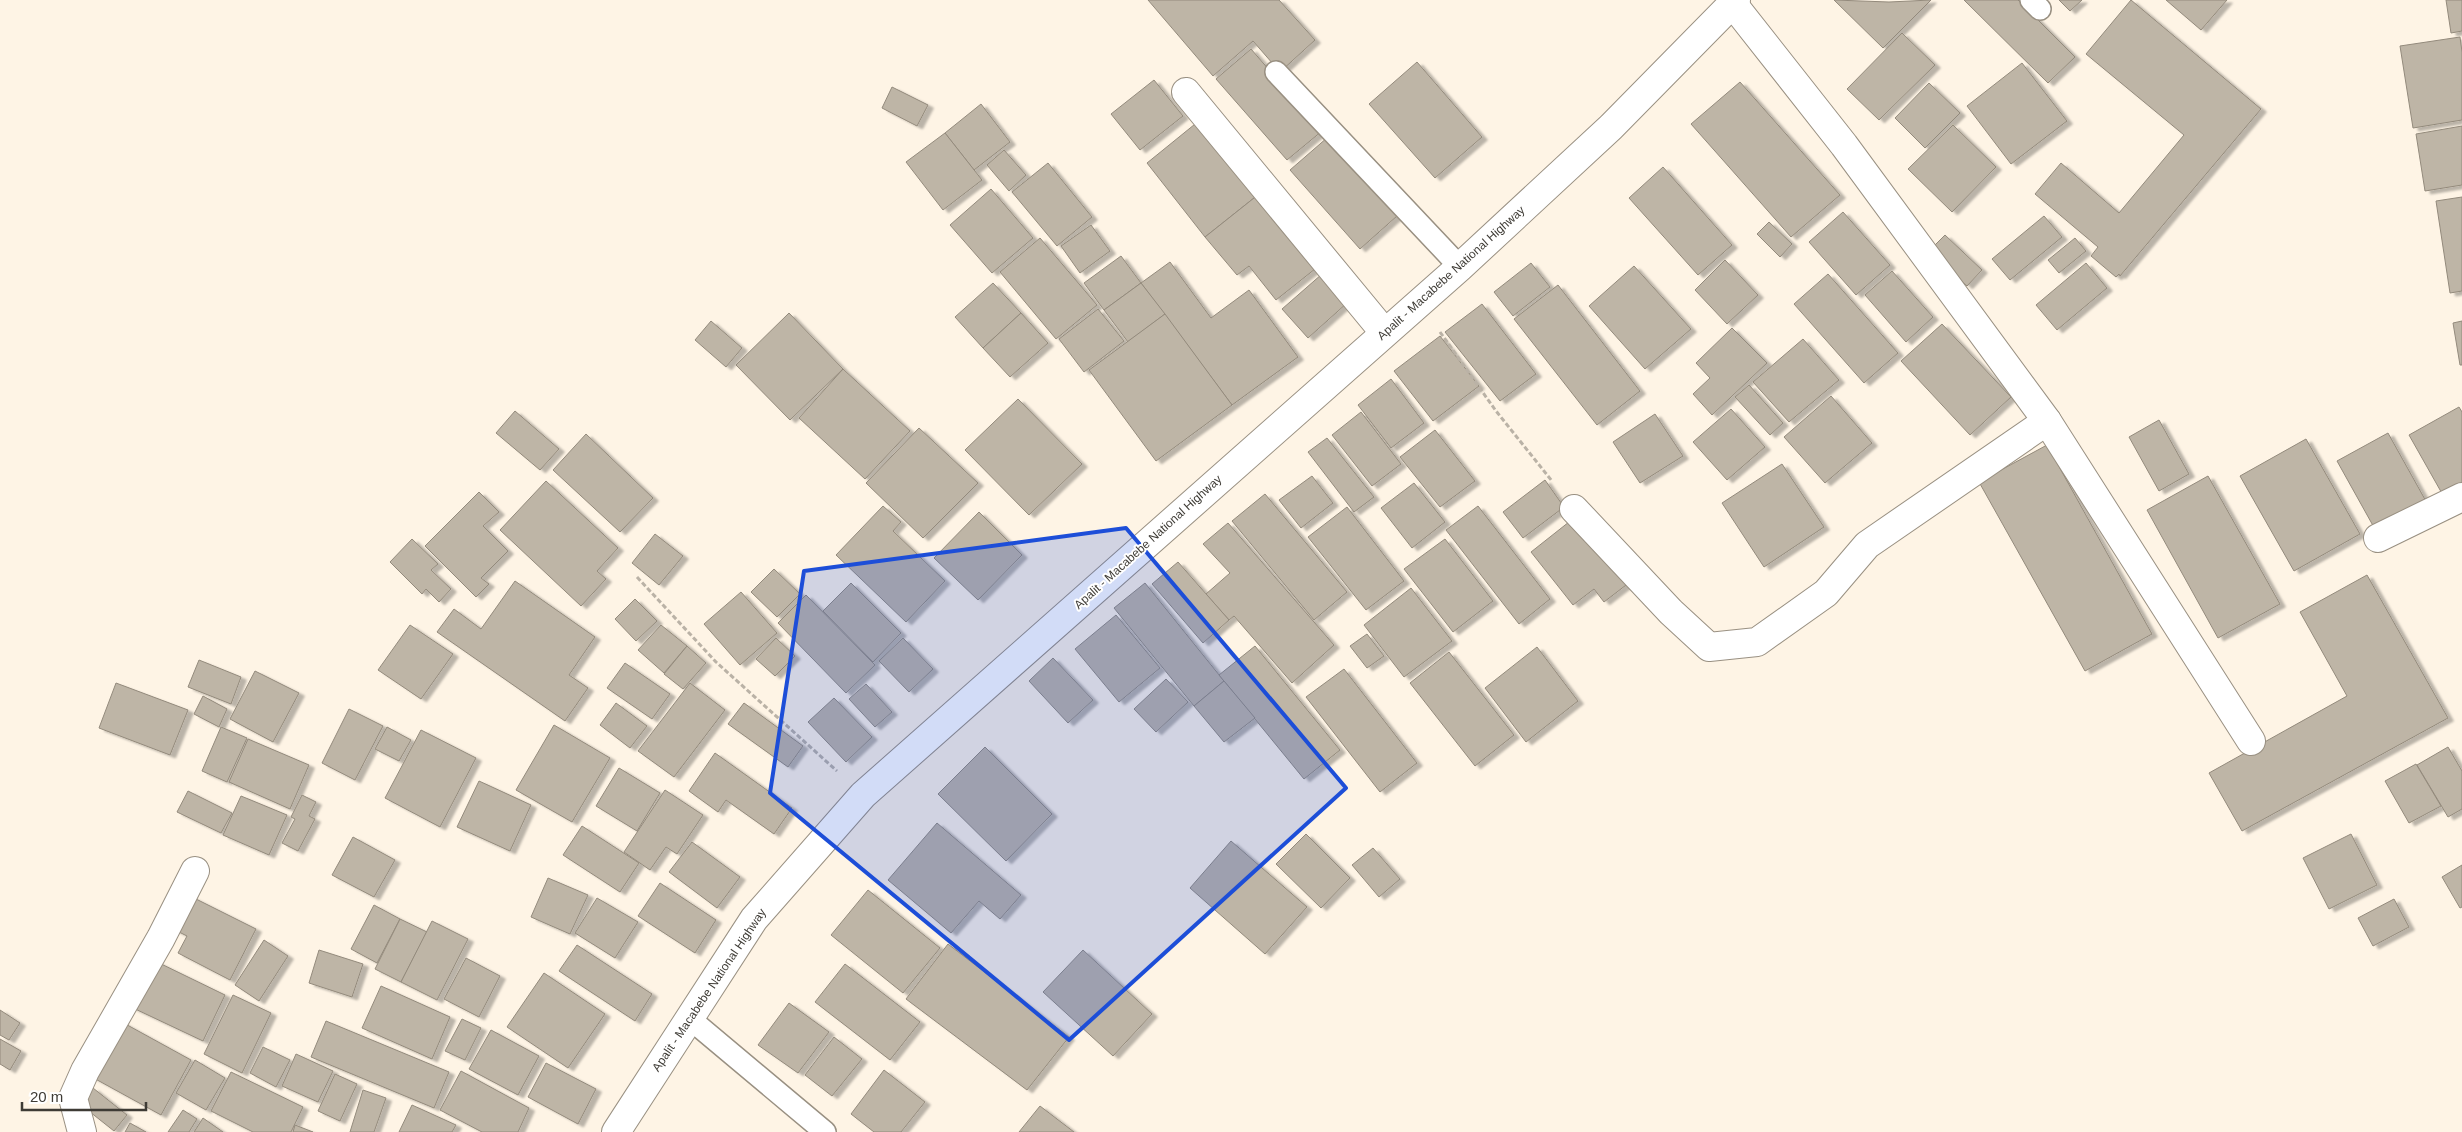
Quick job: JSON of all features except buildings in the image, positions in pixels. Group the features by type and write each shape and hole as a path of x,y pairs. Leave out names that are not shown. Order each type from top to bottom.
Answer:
{"street":[{"name":"Apalit - Macabebe National Highway","path":"616,1132 754,919 863,795 1384,332 1460,267 1611,127 1734,2"},
{"path":"1734,2 1844,145 2047,421 2251,741"},
{"path":"1186,92 1384,332"},
{"path":"1574,509 1670,612 1709,647 1757,642 1826,593 1867,545 2047,421"},
{"path":"2378,538 2462,497"},
{"path":"82,1132 73,1098 85,1071 196,871"}],"lane":[{"path":"1276,72 1460,267"},
{"path":"689,1018 825,1132"}],"path":[{"path":"1418,304 1482,388 1496,411 1574,509"},
{"path":"637,577 716,662 863,795"}],"highlighted area":[{"path":"1126,528 1346,788 1069,1040 770,793 804,571"}]}
